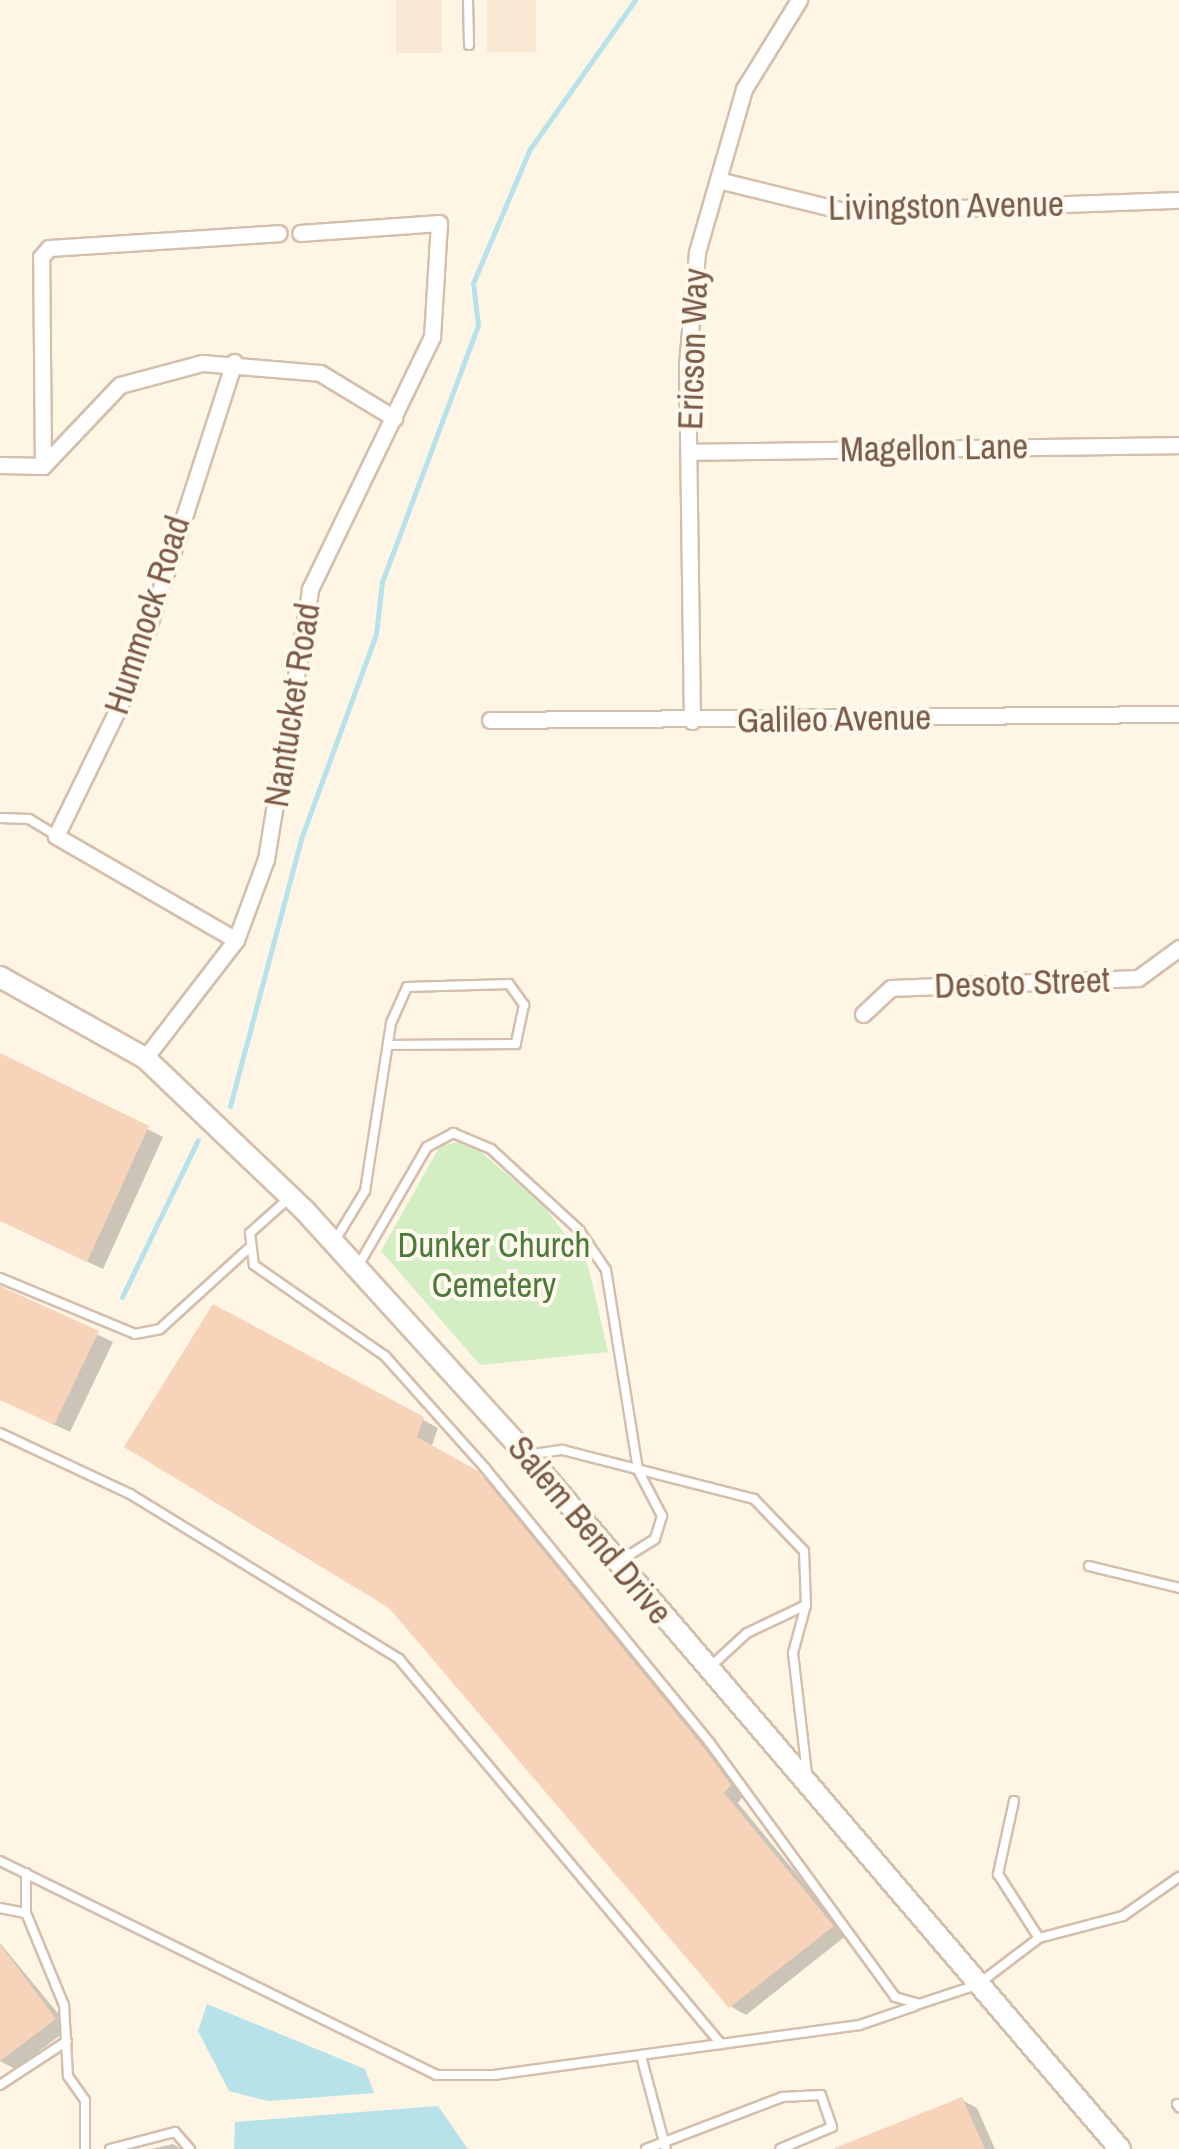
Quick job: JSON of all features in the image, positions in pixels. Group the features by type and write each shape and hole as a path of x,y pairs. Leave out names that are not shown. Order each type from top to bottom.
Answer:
{"street":[{"name":"Ericson Way","path":"692,721 689,308 718,180 744,89 799,0"},
{"name":"Livingston Avenue","path":"718,180 848,212 1179,200"},
{"name":"Nantucket Road","path":"146,1058 236,940 266,859 310,590 432,337 439,223 300,233"},
{"path":"43,466 41,257 49,248 279,233"},
{"path":"0,465 43,466 120,385 234,362 320,373 394,418"},
{"name":"Hummock Road","path":"56,836 130,684 234,362"},
{"name":"Magellon Lane","path":"689,452 1179,444"},
{"name":"Galileo Avenue","path":"490,720 1179,714"},
{"path":"56,836 236,940"},
{"name":"Desoto Street","path":"864,1014 891,988 1138,978 1179,948"},
{"name":"Salem Bend Drive","path":"0,977 146,1058 291,1197 527,1455 808,1789 1120,2149"}],"lane":[{"path":"468,0 469,45"},
{"path":"0,818 29,819 56,836"},
{"path":"334,1242 365,1191 388,1045 407,987 509,984 524,1005 516,1044 388,1045"},
{"path":"357,1267 427,1147 453,1133 474,1136 579,1230 606,1270 638,1470 662,1516 655,1539 618,1562"},
{"path":"291,1197 250,1232 248,1249 269,1282 385,1356 484,1468 710,1743 880,1983 919,2004"},
{"path":"0,1278 135,1334 160,1329 248,1249"},
{"path":"0,1433 130,1494 399,1660 722,2044"},
{"path":"527,1455 563,1450 754,1499 804,1551 806,1606 794,1653 808,1789"},
{"path":"1088,1566 1179,1588"},
{"path":"708,1670 747,1633 806,1606"},
{"path":"1014,1801 998,1874 1039,1938"},
{"path":"0,1861 436,2075 641,2056 860,2025 977,1985 1039,1938 1123,1916 1179,1876"},
{"path":"26,1874 26,1913 64,2005 68,2076 85,2100 85,2149"},
{"path":"0,1908 26,1913"},
{"path":"0,2085 68,2040"},
{"path":"641,2056 664,2145"},
{"path":"646,2149 782,2097 821,2095 832,2127 780,2149"},
{"path":"110,2149 175,2132 190,2149"}],"shaded area":[{"path":"396,0 442,0 442,53 396,53"},
{"path":"487,0 536,0 536,52 487,52"}],"green space":[{"name":"Dunker Church Cemetery","path":"467,1140 543,1205 588,1265 608,1352 480,1365 381,1251 440,1146"}],"water":[{"path":"207,2004 365,2069 374,2093 268,2101 229,2091 198,2031"},
{"path":"438,2106 468,2149 234,2149 235,2122"}],"building":[{"path":"0,1053 149,1126 87,1262 0,1221"},
{"path":"0,1286 99,1331 54,1425 0,1400"},
{"path":"213,1304 424,1417 417,1437 478,1471 704,1748 731,1785 724,1793 834,1926 729,2008 389,1608 124,1447"},
{"path":"0,1944 56,2019 0,2061"},
{"path":"962,2097 985,2149 835,2149 835,2148"}],"waterway":[{"path":"230,1106 301,839 376,634 382,582 478,325 473,283 530,149 635,0"},
{"path":"122,1297 198,1140"}]}
